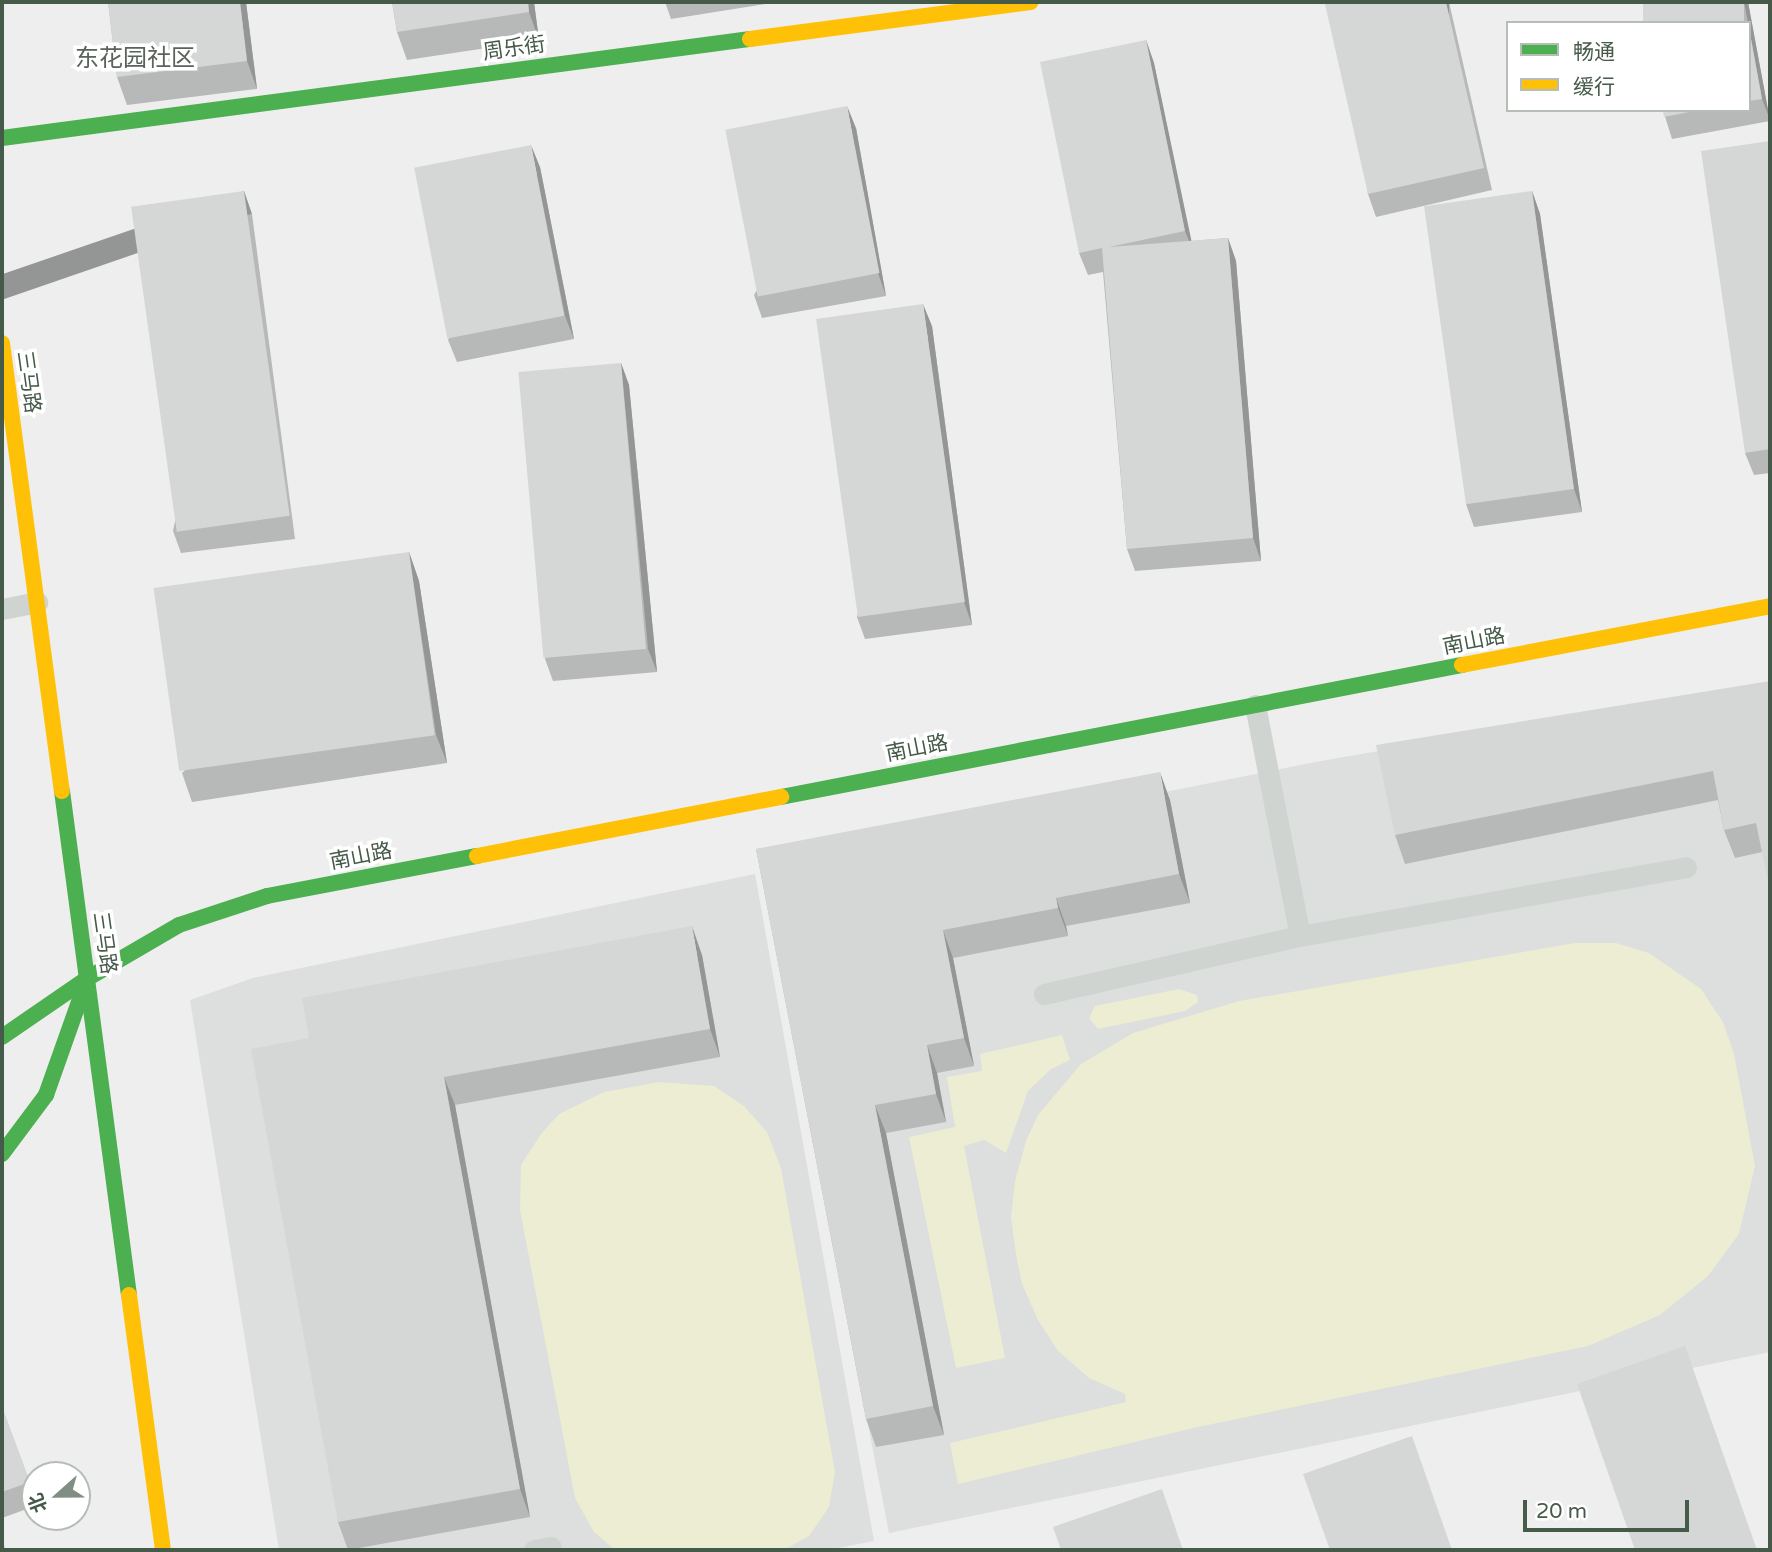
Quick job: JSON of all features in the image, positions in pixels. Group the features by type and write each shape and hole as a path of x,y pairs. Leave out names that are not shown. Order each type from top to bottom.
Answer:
{"street":[{"name":"周乐街","path":"2,138 1031,2"},
{"name":"三马路","path":"2,342 163,1550"},
{"name":"南山路","path":"2,1037 88,978 179,925 267,896 1770,606"},
{"path":"2,1154 46,1095 88,978"}],"lane":[{"path":"2,609 37,603"},
{"path":"1255,705 1300,936"},
{"path":"1044,994 1300,936 1686,867"}],"shaded area":[{"path":"1770,683 1770,1352 889,1533 761,872 1321,761"},
{"path":"755,874 874,1541 828,1550 279,1550 190,1000 253,978"}],"green space":[{"path":"1575,943 1616,943 1649,953 1701,989 1723,1022 1734,1054 1755,1166 1739,1234 1708,1276 1660,1315 1588,1346 1198,1427 958,1484 950,1443 1126,1402 1125,1394 1089,1378 1058,1351 1038,1320 1022,1284 1016,1255 1011,1217 1015,1181 1026,1141 1038,1115 1081,1064 1133,1033 1239,1001"},
{"path":"1179,989 1197,995 1198,1002 1185,1011 1098,1029 1089,1018 1095,1006"},
{"path":"1062,1035 1070,1060 1051,1069 1028,1091 1006,1153 984,1140 964,1146 1005,1358 956,1368 909,1137 955,1127 947,1077 982,1071 980,1054"},
{"path":"659,1082 714,1086 744,1106 767,1132 781,1168 835,1472 829,1507 809,1536 787,1548 615,1550 594,1532 575,1498 520,1210 521,1165 541,1134 559,1114 604,1092"}],"building":[{"path":"108,2 240,2 247,61 117,77"},
{"path":"392,2 528,2 529,12 397,32"},
{"path":"1446,2 1484,168 1368,194 1325,4"},
{"path":"1643,2 1744,2 1744,21 1643,21"},
{"path":"1751,39 1762,99 1751,101"},
{"path":"1146,40 1185,231 1109,247 1228,238 1253,538 1127,549 1102,248 1079,253 1040,62"},
{"path":"847,106 879,273 758,297 725,130"},
{"path":"1663,112 1689,112 1664,117"},
{"path":"1770,141 1770,449 1745,453 1701,151"},
{"path":"531,145 564,316 447,339 414,168"},
{"path":"244,191 290,516 177,532 131,207"},
{"path":"1532,191 1574,489 1466,504 1424,206"},
{"path":"923,304 965,602 858,617 816,319"},
{"path":"621,363 646,649 543,658 518,372"},
{"path":"409,552 435,735 179,771 154,588"},
{"path":"1770,681 1770,891 1756,823 1724,830 1713,771 1395,835 1376,745"},
{"path":"1160,772 1179,874 1056,898 1058,908 943,930 964,1038 927,1045 936,1094 875,1105 933,1406 866,1419 756,849"},
{"path":"692,926 710,1029 444,1077 520,1489 338,1522 251,1049 309,1038 302,998"},
{"path":"1685,1346 1757,1550 1635,1550 1577,1384"},
{"path":"2,1407 22,1461 21,1485 2,1492"},
{"path":"1412,1436 1452,1550 1330,1550 1303,1474"},
{"path":"1162,1489 1183,1550 1061,1550 1053,1527"}],"traffic: fast":[{"path":"2,138 750,39"},
{"path":"781,797 1462,665"},
{"path":"62,791 129,1295"},
{"path":"2,1037 88,978 179,925 267,896 477,856"},
{"path":"2,1154 46,1095 85,985"}],"traffic: slow":[{"path":"750,39 1031,2"},
{"path":"2,343 62,791"},
{"path":"1462,665 1770,606"},
{"path":"477,856 781,797"},
{"path":"129,1295 163,1550"}],"district":[{"name":"东花园社区","path":"135,59"}]}
